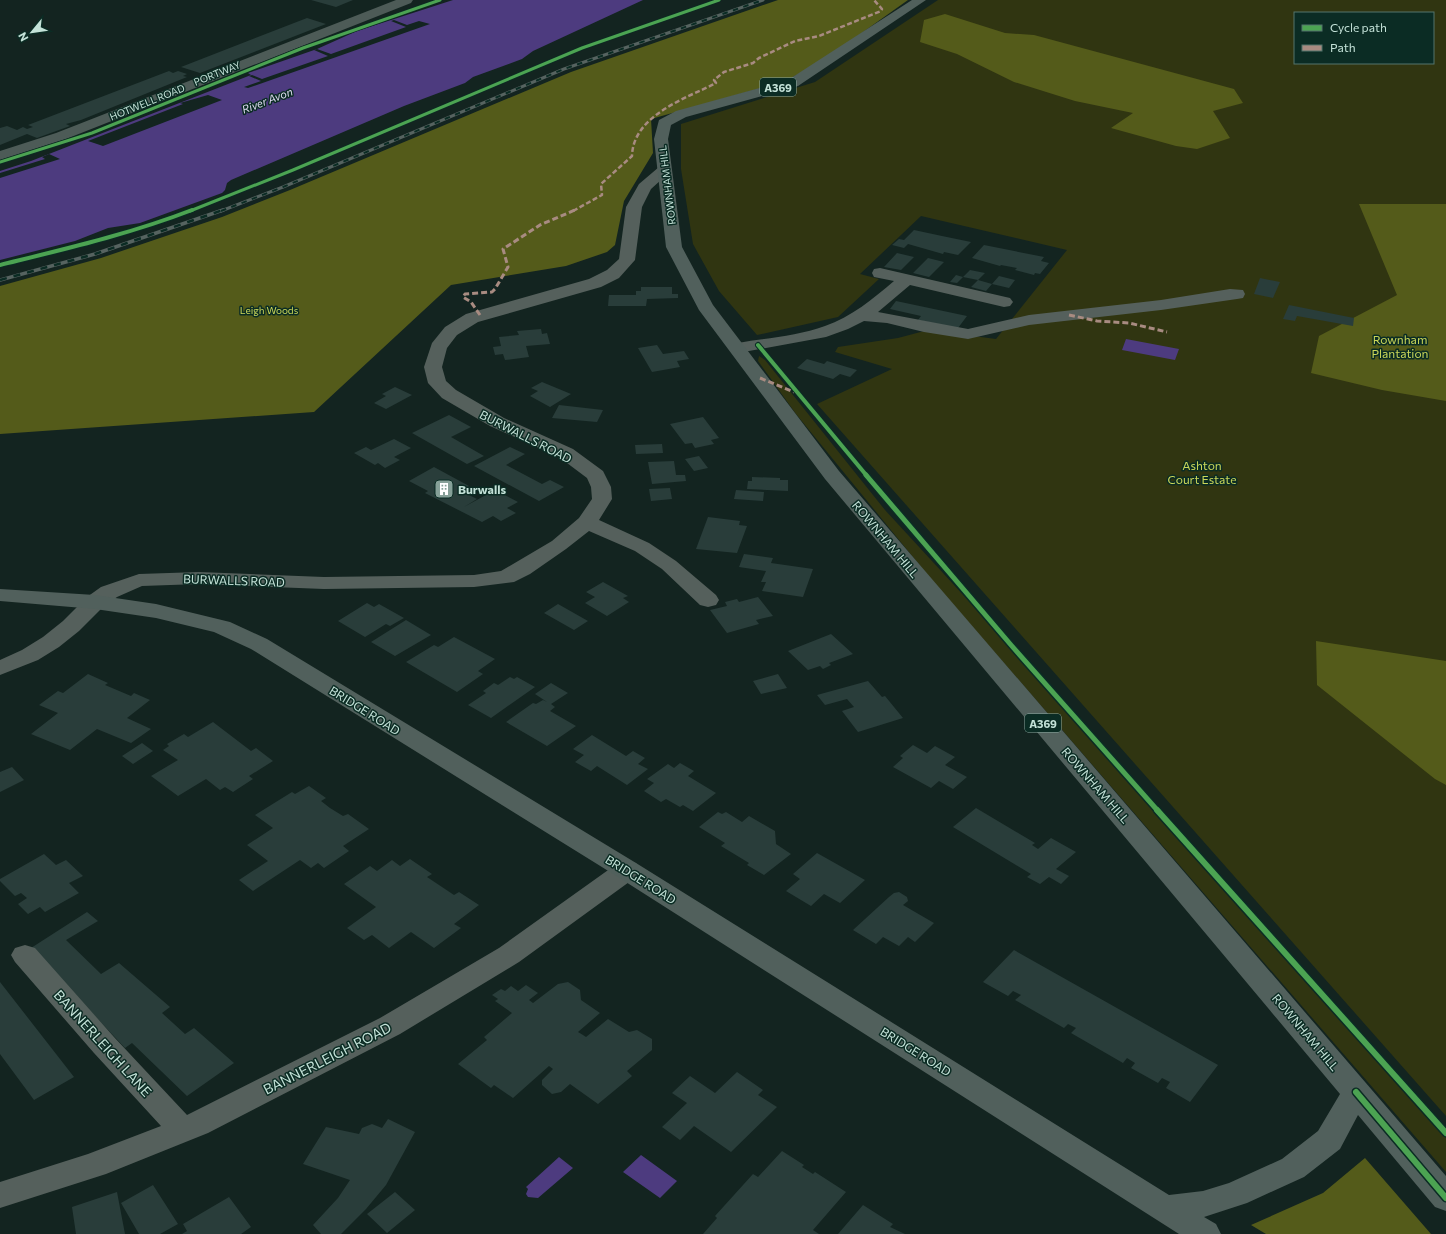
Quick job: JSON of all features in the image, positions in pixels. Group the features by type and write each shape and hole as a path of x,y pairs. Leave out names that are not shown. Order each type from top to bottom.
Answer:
{"highway":[{"name":"HOTWELL ROAD","path":"0,156 61,136 407,0"},
{"name":"HOTWELL ROAD","path":"383,10 417,0"}],"main road":[{"name":"ROWNHAM HILL","path":"920,0 793,83 681,114 664,123 661,139 674,247 705,306 832,475 1446,1198"},
{"name":"BRIDGE ROAD","path":"0,595 95,602 187,617 242,635 259,644 627,870 1205,1234"},
{"name":"BRIDGE ROAD","path":"0,604 48,598"},
{"path":"1165,1209 1203,1204 1236,1194 1294,1168 1329,1140 1356,1092"}],"street":[{"name":"BURWALLS ROAD","path":"0,668 30,656 71,626 95,602 108,592 130,582 151,578 199,578 324,583 474,581 506,577 522,569 559,545 587,522 603,496 596,475 566,453 497,422 449,394 437,383 433,367 438,347 451,331 472,318 595,283 613,274 627,260 634,207 644,187 664,170"},
{"path":"880,273 1004,302"},
{"path":"738,348 831,330 861,315 884,299 907,279"},
{"path":"861,315 887,318 924,327 968,334 1051,317 1154,306 1237,294"},
{"path":"587,522 642,548 669,565 708,600"},
{"name":"BANNERLEIGH ROAD","path":"0,1195 96,1165 184,1130 396,1022 509,955 627,870"},
{"name":"BANNERLEIGH LANE","path":"25,955 104,1045 184,1130"}],"green space":[{"name":"Leigh Woods","path":"778,0 908,0 828,57 786,81 651,119 653,153 624,201 615,245 607,252 566,266 451,285 314,412 0,434 0,286 101,258 222,217 571,72"},
{"name":"Ashton Court Estate","path":"938,0 1446,0 1446,1116 817,404 892,369 835,352 838,347 898,338 928,330 996,339 1067,250 921,216 860,274 879,279 838,317 757,335 719,291 693,244 681,169 681,124 815,82"},
{"path":"945,14 1005,33 1034,35 1234,89 1243,103 1213,111 1230,138 1197,149 1176,146 1111,128 1133,113 1075,101 1014,82 957,54 920,42 924,20"},
{"name":"Rownham Plantation","path":"1359,204 1446,204 1446,401 1382,390 1311,373 1319,336 1397,295"},
{"path":"759,356 765,360 885,510 1024,661 1446,1138 1446,1172 931,579 796,414 758,361"},
{"path":"1316,641 1446,661 1446,785 1435,779 1317,685"},
{"path":"1365,1158 1431,1234 1266,1234 1251,1225 1323,1193"}],"water":[{"name":"River Avon","path":"453,0 643,0 533,51 522,59 473,77 465,83 404,106 231,180 227,183 225,190 222,193 140,223 108,228 75,241 0,260 0,171 31,161 251,75 248,73 317,49 357,31"},
{"path":"1126,339 1179,349 1175,360 1122,350"},
{"path":"641,1155 677,1181 660,1198 623,1172"},
{"path":"559,1157 573,1168 538,1198 528,1197 526,1194 528,1189 526,1187"}],"pier":[{"path":"394,20 407,25 419,21 430,24 248,88 244,87 261,81 249,76 252,75 262,79 328,56 314,50 317,49 331,54 406,27 391,21"},
{"path":"208,95 222,100 103,146 88,141 183,104 180,103"},
{"path":"49,154 60,159 0,178 0,173 45,159 42,157"}],"building":[{"path":"311,0 353,0 336,7"},
{"path":"307,18 326,24 200,73 181,67"},
{"path":"169,71 173,73 178,71 187,74 183,76 187,77 81,120 66,124 70,126 37,138 27,134 0,145 0,128 7,126 17,130 23,127 27,129 33,127 28,125"},
{"path":"914,230 971,242 958,255 944,252 943,254 908,244 904,248 892,245 899,239 904,240"},
{"path":"984,245 1044,257 1041,261 1049,263 1040,274 1035,273 1034,275 1015,270 1017,268 1000,266 972,258"},
{"path":"897,253 914,257 901,270 884,267"},
{"path":"928,258 944,262 929,277 913,273"},
{"path":"970,270 985,273 978,280 963,277"},
{"path":"956,275 963,277 957,283 950,282"},
{"path":"999,276 1015,280 1009,288 992,284"},
{"path":"1260,278 1280,282 1273,298 1254,294"},
{"path":"978,280 992,284 986,291 971,287"},
{"path":"641,287 672,287 672,294 678,294 678,298 647,299 646,306 608,306 609,295 636,295 636,291 641,291"},
{"path":"896,301 967,316 958,328 918,320 921,316 890,309"},
{"path":"1289,305 1354,318 1353,326 1297,316 1295,321 1283,319"},
{"path":"541,329 542,334 547,333 550,344 526,346 529,357 505,360 503,354 495,355 493,347 501,346 499,337 519,335 517,331"},
{"path":"657,345 663,354 684,351 689,359 677,361 680,367 652,372 638,348"},
{"path":"807,359 824,364 827,361 857,370 850,377 840,374 833,379 797,368"},
{"path":"542,382 571,394 550,407 530,396 538,391 531,388"},
{"path":"395,387 412,395 386,409 374,403 386,396 382,394"},
{"path":"559,405 603,410 597,422 552,418"},
{"path":"449,415 471,427 451,437 484,456 467,464 412,433"},
{"path":"703,417 719,438 711,440 714,444 695,448 692,443 685,444 670,424"},
{"path":"394,439 411,448 394,457 400,460 385,468 378,463 375,465 354,453 366,447 371,450"},
{"path":"662,444 663,453 636,454 635,445"},
{"path":"510,447 525,454 506,465 542,484 550,480 564,487 539,501 474,466"},
{"path":"699,456 708,468 694,471 685,459"},
{"path":"674,461 676,475 685,475 686,481 652,484 648,462"},
{"path":"434,467 469,486 461,491 477,499 464,507 495,490 518,502 507,508 516,513 501,521 493,516 482,522 425,493 428,491 409,481"},
{"path":"752,477 780,478 780,480 788,480 788,491 747,489 748,481 752,481"},
{"path":"670,488 672,499 651,501 649,489"},
{"path":"736,490 764,492 763,501 734,499"},
{"path":"708,517 740,521 739,525 747,526 737,553 696,549"},
{"path":"744,554 773,558 771,563 813,569 803,597 762,591 766,582 761,582 766,571 739,567"},
{"path":"603,582 628,596 623,598 629,602 607,616 585,603 595,597 586,592"},
{"path":"758,597 773,616 756,620 759,624 727,633 710,610 727,606 725,602 737,599 739,602"},
{"path":"367,603 374,607 379,604 404,618 390,626 386,624 365,637 338,621"},
{"path":"558,604 588,621 574,630 544,613"},
{"path":"406,620 431,635 395,656 371,642"},
{"path":"831,634 853,654 829,663 831,665 823,669 820,666 808,670 788,651"},
{"path":"454,637 495,659 478,671 483,674 457,692 406,662 434,645 438,647"},
{"path":"88,674 108,683 105,685 131,696 134,693 150,700 127,718 151,729 131,743 97,729 70,750 31,734 58,713 39,705 58,691 63,693"},
{"path":"778,674 787,688 761,694 753,681"},
{"path":"510,677 514,679 517,677 535,687 491,718 468,705 486,693 483,691 494,683 498,685"},
{"path":"868,681 882,697 885,696 903,718 858,732 842,711 854,707 847,699 825,705 817,695"},
{"path":"551,683 568,693 551,704 555,707 550,711 576,726 547,746 506,722 533,703 536,704 543,700 547,702 535,694"},
{"path":"213,722 251,751 256,748 273,761 249,776 253,779 233,792 225,787 220,790 206,779 178,796 151,776 178,760 163,750 169,746 167,744 184,734 188,737"},
{"path":"592,735 626,756 633,751 645,758 638,764 648,769 627,785 597,766 591,771 575,762 584,755 573,749"},
{"path":"142,743 153,751 133,764 122,756"},
{"path":"913,745 927,753 935,746 955,757 945,765 967,777 953,789 939,781 931,788 893,767 903,758 900,756"},
{"path":"680,763 694,771 688,776 716,793 693,811 683,805 680,807 666,799 661,802 644,791 654,783 647,779 668,764 674,768"},
{"path":"12,767 24,780 0,792 0,772"},
{"path":"309,786 326,798 321,801 330,808 343,816 348,814 369,829 343,846 349,851 324,868 318,863 311,868 300,860 253,891 239,880 268,861 247,845 273,828 255,815 292,792 295,794"},
{"path":"976,808 1035,843 1032,845 1038,849 1051,838 1076,852 1056,869 1069,876 1061,884 1049,877 1040,884 1027,877 1031,874 953,827"},
{"path":"718,812 722,814 726,812 742,822 749,816 775,831 776,844 791,854 764,875 747,865 749,863 721,846 725,843 699,827"},
{"path":"817,853 865,880 840,903 824,894 811,906 786,891 800,879 793,874"},
{"path":"44,854 56,865 66,860 83,876 69,883 79,893 45,912 40,907 28,914 18,904 27,898 21,893 15,896 0,881 0,879"},
{"path":"410,859 432,874 427,877 454,895 459,892 479,905 454,924 461,928 434,948 411,932 389,948 372,935 364,940 347,928 376,907 344,884 370,866 377,871 392,860 400,866"},
{"path":"899,892 907,897 908,901 903,905 934,923 915,942 908,937 899,946 883,937 876,944 853,930 889,897 894,893"},
{"path":"87,912 98,921 66,940 101,974 119,963 170,1007 162,1013 185,1034 194,1028 234,1063 187,1096 132,1043 125,1048 31,948"},
{"path":"1014,950 1218,1065 1190,1102 1166,1088 1170,1082 1162,1078 1158,1083 1131,1068 1135,1063 1127,1058 1123,1063 1071,1033 1076,1028 1068,1024 1064,1028 1015,1000 1021,995 1013,991 1008,996 983,982"},
{"path":"0,982 74,1077 34,1100 0,1054"},
{"path":"568,982 580,990 581,1000 600,1013 578,1032 586,1037 608,1019 629,1032 637,1030 652,1039 652,1050 627,1071 632,1076 598,1104 570,1084 561,1092 552,1094 542,1085 542,1080 553,1069 549,1066 513,1098 494,1085 491,1088 458,1064 487,1040 484,1037 512,1013 495,1001 498,999 492,995 501,989 505,991 511,986 518,991 526,985 538,993 529,1000 533,1003 558,984"},
{"path":"737,1072 763,1090 758,1095 777,1107 731,1152 694,1126 680,1140 662,1127 687,1103 672,1093 690,1076 715,1093"},
{"path":"388,1119 415,1132 386,1185 366,1209 341,1234 321,1234 313,1225 338,1198 350,1180 303,1164 326,1127 359,1134 362,1128 372,1124 382,1128"},
{"path":"782,1151 804,1165 802,1167 813,1174 815,1172 846,1192 813,1230 819,1234 703,1234 717,1218 715,1216 753,1174 758,1177"},
{"path":"153,1185 178,1224 160,1234 139,1234 121,1203"},
{"path":"117,1192 125,1234 76,1234 72,1207"},
{"path":"395,1192 415,1210 387,1233 367,1214"},
{"path":"229,1197 251,1227 241,1234 182,1234 187,1231 183,1224"},
{"path":"863,1205 893,1224 890,1227 905,1234 838,1234"}],"railway":[{"path":"221,211 283,187 564,69 763,0"},
{"path":"0,280 95,254 223,210"}],"marked path":[{"path":"480,315 471,302 463,297 465,294 492,292 495,289 508,267 503,249 540,225 588,204 602,195 601,184 632,156 632,149 640,133 662,110 670,104 694,95 716,83 714,80 724,72 753,63 759,58 795,41 819,36 881,11 882,9 874,0"},
{"path":"1069,315 1097,321 1129,323 1167,332"},
{"path":"760,378 794,392"}],"cycle path":[{"name":"PORTWAY","path":"0,162 92,133 303,48 440,0"},
{"path":"0,265 95,241 169,219 293,170 582,48 719,0"},
{"path":"758,345 841,446 1011,645 1184,841 1446,1133"},
{"path":"1356,1092 1446,1198"}],"place":[{"name":"Burwalls","path":"444,489"}]}
